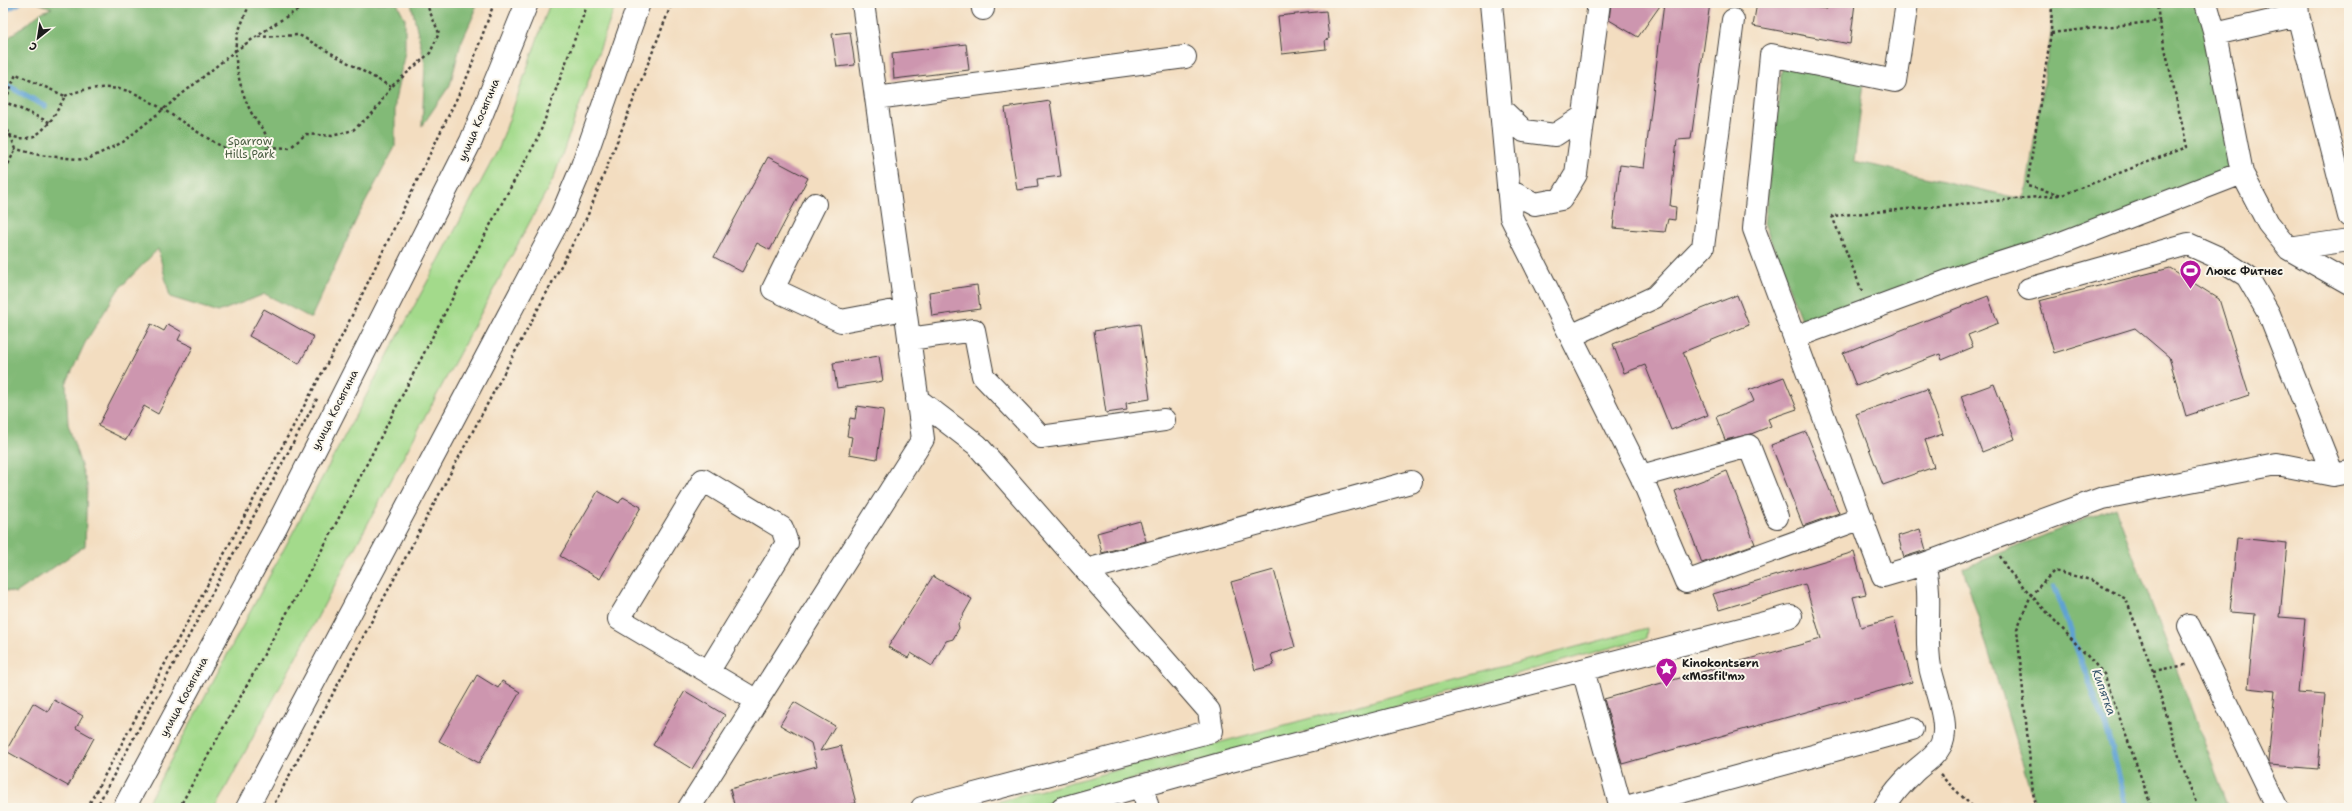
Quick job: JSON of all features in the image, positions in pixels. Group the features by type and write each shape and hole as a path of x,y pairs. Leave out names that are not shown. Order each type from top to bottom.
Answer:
{"main road":[{"name":"улица Косыгина","path":"124,808 276,527 471,142 527,3"},
{"path":"247,808 562,214 581,169 639,3"},
{"path":"689,808 923,439 863,3"},
{"path":"1491,3 1511,218 1640,476 1686,582 1862,518"},
{"path":"1508,190 1535,204 1561,199 1576,174 1600,3"},
{"path":"1907,3 1895,82 1771,55 1754,229 1883,576 1924,564 2103,498 2277,464 2341,474"},
{"path":"2206,3 2215,34 2242,173 2268,223 2289,249 2349,283"},
{"path":"2215,34 2297,9 2349,216"},
{"path":"1570,336 1655,297 1703,247 1734,20"},
{"path":"876,98 1185,57"},
{"path":"1501,109 1524,131 1555,135 1584,116"},
{"path":"1795,337 1972,272 2056,245 2242,173"},
{"path":"815,204 773,289 840,321 905,309"},
{"path":"2289,249 2349,240"},
{"path":"2029,290 2188,244 2229,264 2247,276 2269,314 2341,474"},
{"path":"909,339 974,330 982,376 1041,437 1164,420"},
{"path":"917,399 977,445 1210,711 1212,731 922,808"},
{"path":"1640,476 1749,446 1776,517"},
{"path":"708,672 787,543 782,528 703,480 619,619 708,672 757,701"},
{"path":"1086,570 1411,482"},
{"path":"1884,808 1900,786 1926,762 1941,745 1944,738 1944,723 1930,667 1927,634 1928,577 1924,564"},
{"path":"1062,808 1791,616"},
{"path":"2190,626 2277,808"},
{"path":"1583,670 1622,808 1912,729"},
{"path":"1142,786 1148,808"}],"path":[{"path":"250,3 237,35 235,51 240,85 251,113 267,133 269,147"},
{"path":"16,149 39,155 86,160 123,142 235,51 284,18 310,3"},
{"path":"3,131 13,138 33,137 50,123 64,96 80,89 103,88 128,91 164,108 221,146 248,157 258,157 269,147 290,148 306,134 332,136 354,130 374,112 391,87 430,53 439,33 426,3"},
{"path":"87,808 344,334 468,75 494,3"},
{"path":"179,808 330,535 497,212 538,138 588,3"},
{"path":"2052,3 2050,33 2027,186 2062,195"},
{"path":"1870,310 1832,216 2062,195 2187,147 2159,21 2157,3"},
{"path":"2050,33 2159,21"},
{"path":"257,37 299,35 391,87"},
{"path":"3,112 4,101 16,74 64,96"},
{"path":"4,101 50,123"},
{"path":"3,119 13,138 16,149 3,175"},
{"path":"96,808 321,391"},
{"path":"1991,540 2008,570 2104,674 2152,808"},
{"path":"2037,808 2033,793 2017,628 2031,595 2054,571 2091,580 2126,599 2153,672 2181,763 2198,808"},
{"path":"2153,672 2206,661"},
{"path":"1926,762 1974,808"}],"green space":[{"name":"Sparrow Hills Park","path":"38,3 397,3 405,19 405,51 395,101 395,147 357,218 311,318 265,294 218,312 170,297 158,249 118,290 85,343 66,384 68,424 87,485 85,546 16,593 3,590 3,42 42,12 52,8"},
{"path":"411,3 475,3 475,12 461,43 450,85 422,126 425,64"},
{"path":"550,3 616,3 554,177 215,808 145,808 499,148"},
{"path":"2052,3 2206,3 2242,173 1806,333 1764,223 1783,58 1865,75 1854,161 2022,199 2027,186 2051,33"},
{"path":"2115,507 2229,808 2036,808 1963,568"},
{"path":"1647,628 1646,638 1029,808 975,808"}],"building":[{"path":"1611,3 1662,3 1638,37 1609,20"},
{"path":"1664,3 1710,3 1691,139 1677,140 1670,206 1676,207 1675,220 1668,219 1665,232 1613,228 1620,165 1644,168"},
{"path":"1757,3 1788,3 1827,9 1828,3 1855,3 1850,44 1753,26"},
{"path":"1326,11 1329,39 1325,40 1326,49 1282,54 1278,16"},
{"path":"850,32 855,65 837,67 832,34"},
{"path":"966,44 969,70 894,79 892,53"},
{"path":"1050,101 1061,176 1037,179 1038,187 1017,190 1005,108"},
{"path":"768,157 808,178 770,250 757,243 742,272 714,257"},
{"path":"2170,268 2219,299 2249,395 2186,416 2169,357 2135,328 2054,353 2039,301"},
{"path":"977,285 980,309 932,316 929,292"},
{"path":"1737,295 1749,325 1683,352 1708,415 1671,430 1645,365 1624,373 1613,344"},
{"path":"1988,296 1998,323 1968,335 1973,347 1942,360 1940,354 1856,386 1843,353"},
{"path":"264,309 314,337 299,364 249,336"},
{"path":"151,324 164,331 168,324 182,332 178,340 193,347 158,414 144,406 126,440 98,426"},
{"path":"1140,324 1150,399 1126,403 1127,410 1106,413 1094,331"},
{"path":"879,356 883,381 837,388 833,363"},
{"path":"1784,377 1797,409 1768,419 1771,426 1751,434 1725,440 1716,417 1754,401 1749,390"},
{"path":"1994,384 2015,439 1982,452 1961,396"},
{"path":"1927,389 1943,434 1925,440 1934,467 1883,485 1856,414"},
{"path":"857,406 884,410 877,459 849,454 852,437 847,436 850,418 855,419"},
{"path":"1806,432 1839,513 1803,526 1771,445"},
{"path":"1727,471 1755,544 1702,563 1675,491"},
{"path":"598,491 619,503 623,497 641,507 600,579 560,556"},
{"path":"1140,521 1146,541 1102,553 1097,533"},
{"path":"1920,529 1926,550 1904,557 1898,536"},
{"path":"2237,538 2287,543 2280,617 2305,619 2298,693 2325,695 2318,769 2270,765 2268,762 2275,691 2248,688 2255,614 2230,612"},
{"path":"1854,552 1866,594 1853,597 1861,627 1894,618 1912,682 1622,764 1604,699 1821,639 1805,584 1719,610 1713,594"},
{"path":"1274,570 1295,647 1271,654 1274,665 1255,670 1231,582"},
{"path":"933,576 972,599 958,624 959,628 953,639 946,641 932,666 911,653 908,658 888,647"},
{"path":"477,675 498,688 502,681 520,692 479,763 439,741"},
{"path":"685,691 725,715 692,769 653,745"},
{"path":"54,700 83,716 76,728 94,738 68,786 6,751 33,703 48,712"},
{"path":"794,702 835,726 820,751 841,746 856,803 836,808 735,808 730,789 817,766 811,743 780,725"}],"waterway":[{"path":"3,11 19,3"},
{"path":"3,83 45,106"},
{"name":"Кипятка","path":"2054,587 2109,736 2127,808"}],"place":[{"name":"Люкс Фитнес","path":"2191,290"},
{"name":"Kinokontsern «Mosfil'm»","path":"1667,688"}]}
